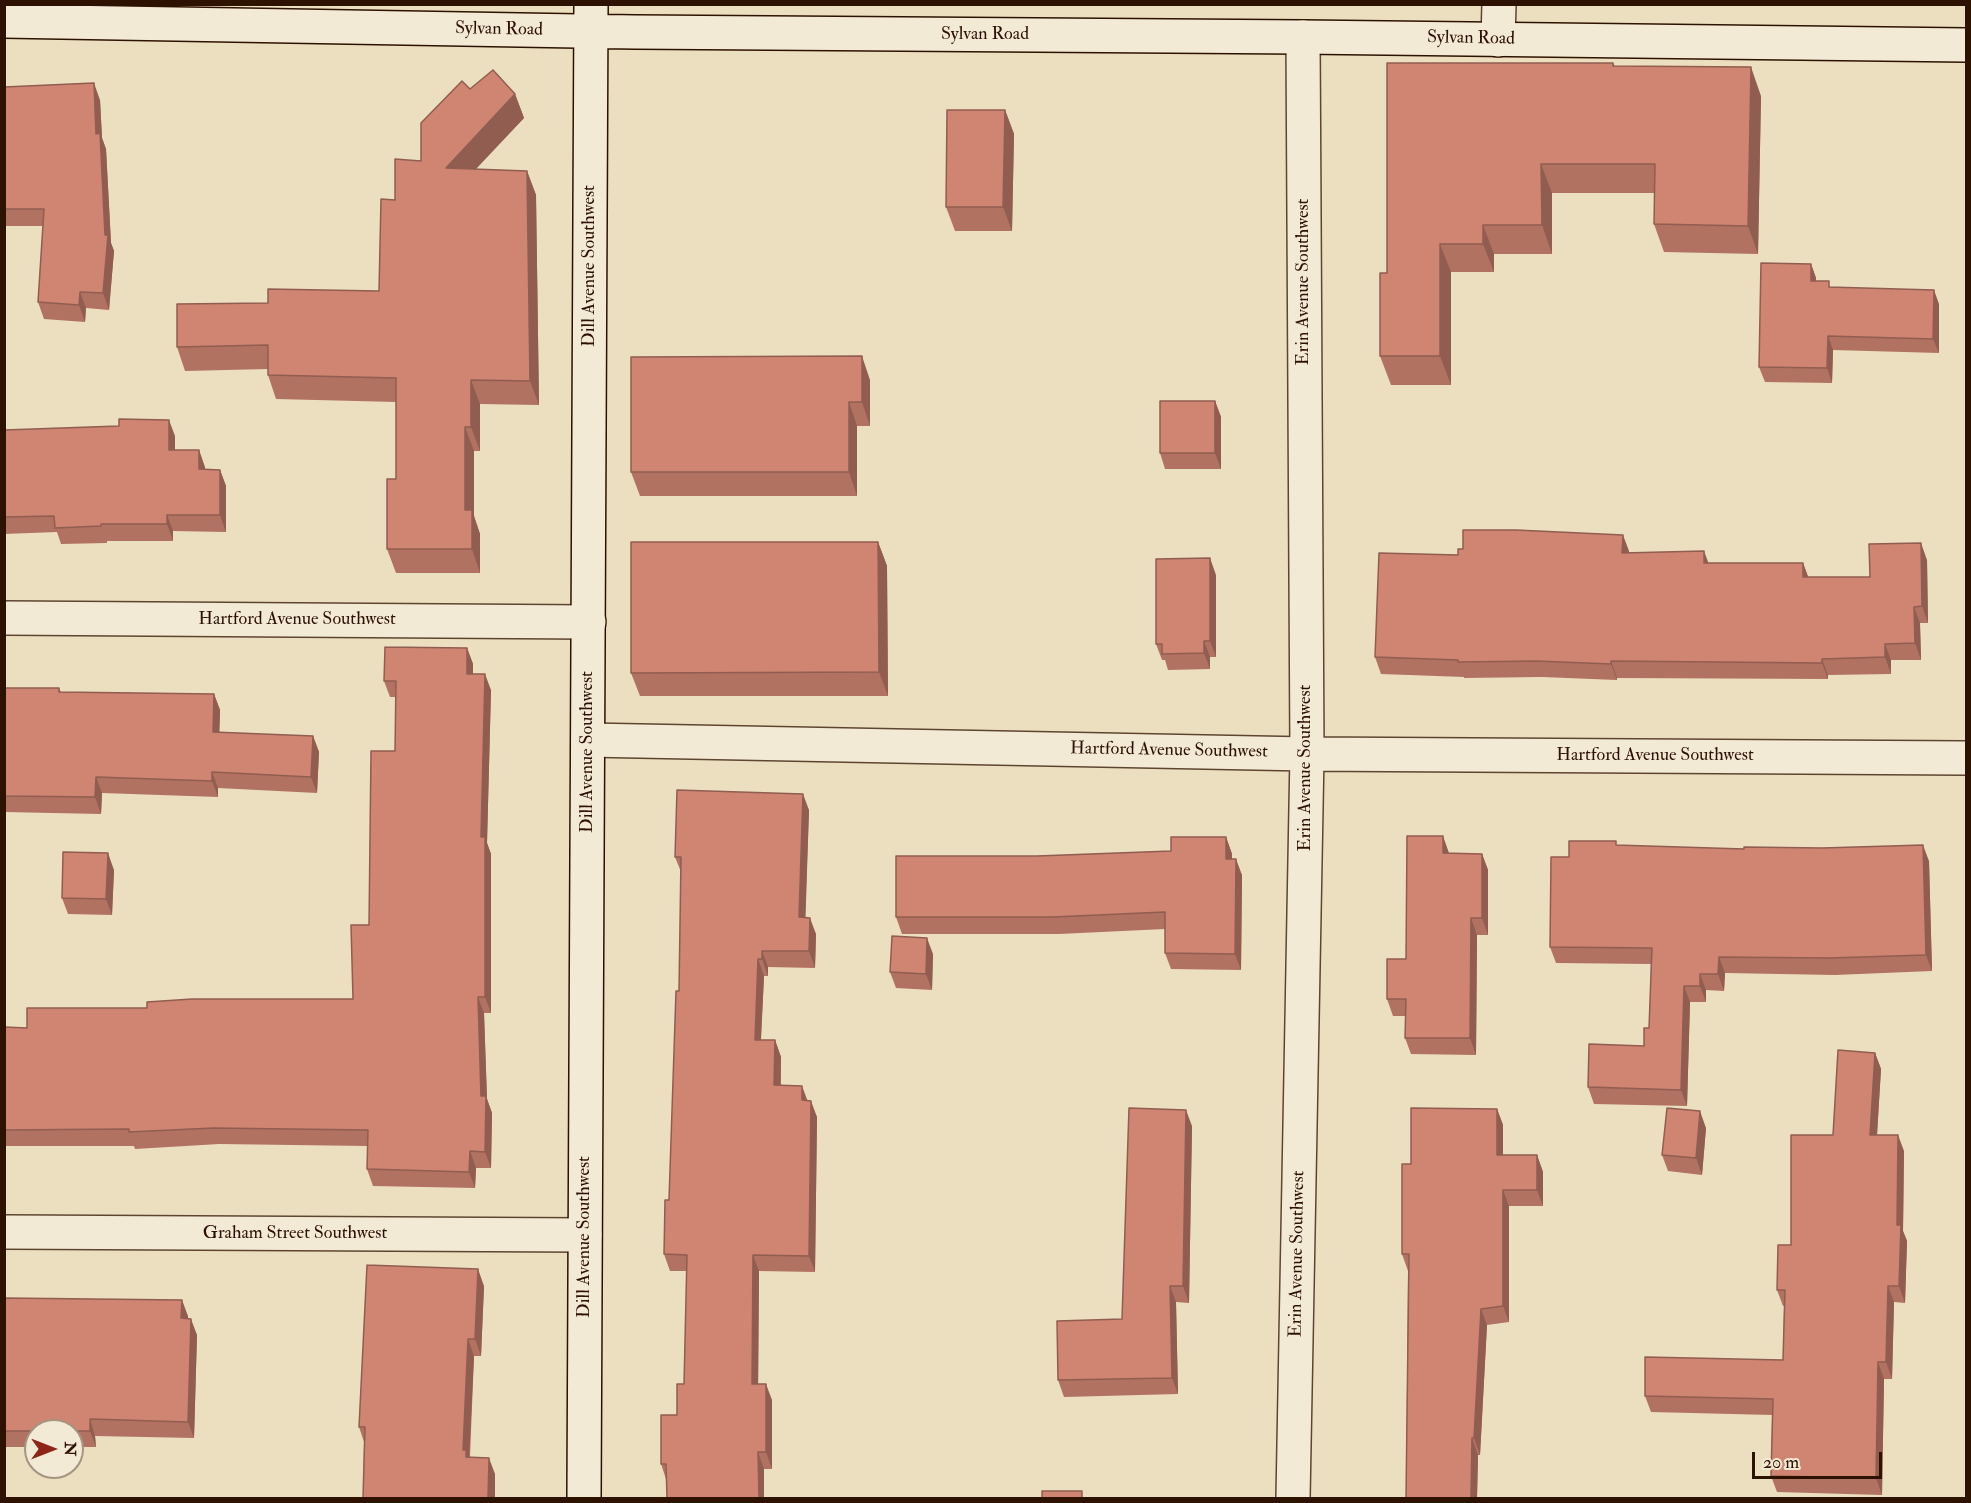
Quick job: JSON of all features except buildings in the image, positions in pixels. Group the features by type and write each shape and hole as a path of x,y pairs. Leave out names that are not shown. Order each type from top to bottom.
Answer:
{"street":[{"path":"1498,39 1499,4"},
{"name":"Sylvan Road","path":"4,21 591,18 1303,37 1966,45"},
{"name":"Dill Avenue Southwest","path":"584,1498 591,18"},
{"name":"Erin Avenue Southwest","path":"1293,1498 1307,754 1303,37"},
{"name":"Hartford Avenue Southwest","path":"4,618 589,622"},
{"name":"Hartford Avenue Southwest","path":"588,741 1307,754 1966,758"},
{"name":"Graham Street Southwest","path":"4,1232 585,1235"}]}
